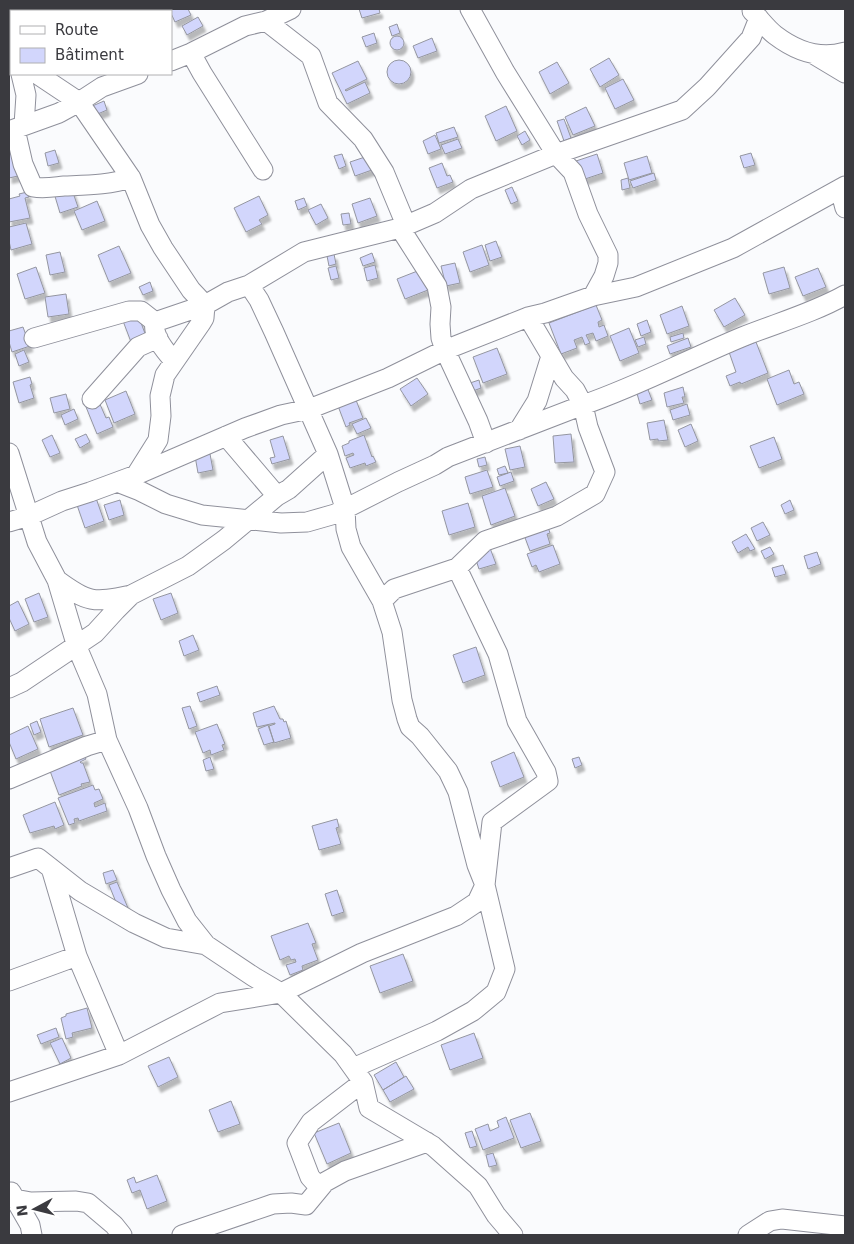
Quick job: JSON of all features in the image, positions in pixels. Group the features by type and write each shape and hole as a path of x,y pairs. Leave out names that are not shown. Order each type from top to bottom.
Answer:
{"street":[{"path":"172,61 245,26 266,21 291,9"},
{"path":"470,9 505,72 556,154 573,172 588,214 608,255 606,270 593,296"},
{"path":"92,399 138,347 157,330 228,292 249,285 304,252 402,226 435,213 471,189 556,154 682,110 707,87 750,38 754,13"},
{"path":"754,13 774,34 845,73"},
{"path":"266,21 311,56 328,102 363,139 384,172 402,226 437,286 441,307 441,338 486,443"},
{"path":"813,55 832,56 845,52"},
{"path":"191,53 263,170"},
{"path":"22,75 26,95 16,128 23,164 33,187 42,189 86,185 116,182 131,178"},
{"path":"38,75 79,102 131,178 150,225 163,248 191,290 205,305 204,318 165,375 160,396 162,416 158,440 136,476"},
{"path":"16,128 59,113 102,87 135,75"},
{"path":"9,522 29,516 62,501 136,476 226,436 281,415 309,409 388,378 445,350 528,317 593,296 636,287 733,248 842,188 845,208"},
{"path":"249,285 259,300 328,454 345,508 346,529 350,547 382,601 392,632 402,700 410,727 420,736 448,771 458,792 477,864 485,885 505,969 496,992 473,1011 408,1045 358,1075 311,1122 297,1143 310,1177 320,1188"},
{"path":"118,482 166,504 202,514 281,523 307,522 335,514 448,457 607,397 743,337 831,303 845,295"},
{"path":"34,338 129,311 141,311 157,330 163,348 174,361"},
{"path":"382,601 394,590 457,568 485,541 556,516 595,494 605,472 588,427 584,405 528,317"},
{"path":"519,430 537,401 552,356"},
{"path":"226,436 277,496"},
{"path":"9,453 37,542 56,580 77,647 97,694 107,740 138,808 170,890 187,920 206,945 281,993 343,1054 358,1075 369,1108 427,1142 478,1186 496,1215 513,1235"},
{"path":"56,580 72,592 98,601 131,595 188,566 288,489 328,454"},
{"path":"9,1092 119,1056 220,1003 281,993 362,953 456,916 477,902 485,885 492,822 548,781 546,772 516,721 498,654 457,568"},
{"path":"9,688 22,682 77,647 95,633 131,595"},
{"path":"9,779 87,746 107,740"},
{"path":"9,868 38,858 80,891 134,923 166,938 206,945"},
{"path":"52,868 77,956 119,1056"},
{"path":"9,981 77,956"},
{"path":"182,1235 272,1204 291,1203 306,1205 325,1182 345,1171 427,1142"},
{"path":"11,1194 35,1232"},
{"path":"11,1194 31,1202 76,1201 88,1203 114,1225 122,1235"},
{"path":"748,1235 770,1221 782,1219 845,1226"}],"building":[{"path":"188,9 191,15 175,22 172,10 169,10"},
{"path":"359,9 379,9 380,13 362,18"},
{"path":"198,17 203,26 187,35 182,26"},
{"path":"397,24 400,33 392,36 389,27"},
{"path":"374,33 377,43 366,47 362,37"},
{"path":"397,36 402,38 404,43 402,48 397,50 392,48 390,43 392,38"},
{"path":"432,38 437,51 418,58 413,46"},
{"path":"609,58 619,75 600,87 590,69"},
{"path":"399,60 408,63 411,72 408,81 399,84 390,81 387,72 390,63"},
{"path":"358,61 367,79 345,90 365,82 370,93 347,104 332,73"},
{"path":"557,62 569,83 550,94 539,72"},
{"path":"623,79 634,100 615,109 605,88"},
{"path":"104,101 107,110 93,116 90,107"},
{"path":"506,106 517,131 496,141 485,116"},
{"path":"586,107 595,126 573,135 565,117"},
{"path":"564,119 571,138 564,141 557,121"},
{"path":"454,127 458,137 439,143 436,133"},
{"path":"525,131 530,140 522,145 517,136"},
{"path":"435,135 441,149 428,154 423,141"},
{"path":"458,139 462,148 445,154 441,145"},
{"path":"55,150 59,163 48,166 45,153"},
{"path":"14,153 18,176 9,178 9,154"},
{"path":"751,153 755,165 744,168 740,156"},
{"path":"342,154 346,166 339,169 334,156"},
{"path":"597,154 603,173 582,180 576,161"},
{"path":"368,156 372,170 355,176 350,162"},
{"path":"647,156 652,173 629,180 624,163"},
{"path":"442,163 447,176 450,175 453,182 437,188 429,168"},
{"path":"654,173 656,180 633,188 630,181"},
{"path":"628,178 630,188 622,190 621,180"},
{"path":"71,187 78,207 60,213 54,193"},
{"path":"512,187 518,201 511,204 505,190"},
{"path":"27,192 29,197 25,198 30,218 9,222 9,199"},
{"path":"259,196 268,215 259,220 262,224 246,232 234,208"},
{"path":"304,198 307,206 298,210 295,201"},
{"path":"370,198 377,216 358,223 352,204"},
{"path":"97,201 105,221 82,230 74,211"},
{"path":"321,204 328,218 316,225 308,210"},
{"path":"349,213 351,224 343,225 341,214"},
{"path":"26,223 32,244 11,250 9,227"},
{"path":"496,241 502,257 490,261 485,245"},
{"path":"482,245 489,265 470,272 463,252"},
{"path":"119,246 131,273 109,282 98,255"},
{"path":"60,252 65,272 50,275 46,255"},
{"path":"372,253 375,262 363,266 360,258"},
{"path":"334,254 336,264 329,266 327,256"},
{"path":"455,263 460,283 446,286 441,266"},
{"path":"375,265 378,278 367,281 364,268"},
{"path":"336,266 339,278 331,280 328,268"},
{"path":"36,267 45,293 25,299 17,274"},
{"path":"784,267 790,288 769,294 763,273"},
{"path":"818,268 826,287 803,296 795,277"},
{"path":"420,270 428,290 405,299 397,279"},
{"path":"150,282 153,291 143,295 139,287"},
{"path":"66,294 69,314 48,317 45,297"},
{"path":"735,298 745,315 724,327 714,310"},
{"path":"596,305 602,320 598,322 599,327 604,325 608,336 596,341 593,333 586,335 590,343 585,345 582,337 574,340 577,348 561,354 549,323"},
{"path":"682,306 689,326 667,334 660,315"},
{"path":"138,315 146,336 131,342 123,321"},
{"path":"647,320 651,332 641,336 637,324"},
{"path":"23,327 30,346 12,352 9,342 9,331"},
{"path":"629,328 639,353 620,361 610,336"},
{"path":"683,333 684,338 671,342 670,337"},
{"path":"644,337 646,344 638,347 635,340"},
{"path":"688,338 691,347 670,354 667,346"},
{"path":"756,342 768,373 741,384 740,382 730,386 726,376 736,372 729,352"},
{"path":"497,348 507,374 483,383 473,357"},
{"path":"24,350 29,362 19,366 15,354"},
{"path":"789,370 794,384 799,382 804,394 777,405 767,379"},
{"path":"30,377 34,398 19,403 13,382"},
{"path":"417,378 428,394 411,406 400,389"},
{"path":"479,380 481,388 473,391 470,383"},
{"path":"647,387 652,400 640,404 636,390"},
{"path":"683,387 685,397 682,397 684,403 667,407 664,393"},
{"path":"126,391 135,414 114,423 105,400"},
{"path":"66,394 70,409 54,413 50,398"},
{"path":"356,400 363,418 349,423 350,425 346,427 338,406"},
{"path":"99,402 106,418 109,417 113,427 97,434 86,407"},
{"path":"687,404 690,415 673,420 670,410"},
{"path":"74,409 78,419 65,425 61,415"},
{"path":"366,418 371,428 357,434 352,424"},
{"path":"664,420 668,440 650,440 647,423"},
{"path":"691,424 698,441 685,447 678,430"},
{"path":"86,434 90,442 80,448 75,439"},
{"path":"571,434 574,462 555,463 553,436"},
{"path":"52,435 60,453 50,457 42,440"},
{"path":"364,435 372,457 376,462 366,466 365,463 350,468 346,458 354,455 353,453 345,456 342,446"},
{"path":"283,436 290,459 272,464 270,458 275,457 270,440"},
{"path":"774,437 782,459 759,468 750,446"},
{"path":"520,446 525,467 510,470 505,449"},
{"path":"210,454 213,470 198,473 195,456"},
{"path":"485,457 487,465 479,467 477,459"},
{"path":"505,466 508,473 499,475 497,469"},
{"path":"487,470 493,487 470,494 465,477"},
{"path":"511,472 514,481 500,486 497,477"},
{"path":"546,482 554,499 538,506 531,489"},
{"path":"505,488 515,516 491,525 482,496"},
{"path":"96,498 104,521 85,528 77,505"},
{"path":"120,500 124,515 109,520 104,505"},
{"path":"790,500 794,510 785,514 781,505"},
{"path":"468,503 475,527 449,535 442,511"},
{"path":"763,522 770,535 757,541 751,528"},
{"path":"548,527 550,533 547,534 550,544 530,551 524,535"},
{"path":"746,534 755,549 750,551 748,547 738,553 732,542"},
{"path":"553,545 560,564 539,572 536,565 532,567 527,554"},
{"path":"770,547 774,554 765,559 761,551"},
{"path":"490,548 496,564 479,569 474,554"},
{"path":"817,552 821,564 808,569 804,556"},
{"path":"783,565 786,574 775,577 772,568"},
{"path":"39,593 48,617 34,622 25,599"},
{"path":"171,593 178,613 161,620 153,599"},
{"path":"18,601 29,624 15,631 9,618 9,606"},
{"path":"193,635 199,650 184,656 179,641"},
{"path":"476,647 485,675 463,683 453,655"},
{"path":"217,686 220,695 200,702 197,693"},
{"path":"190,706 197,726 189,729 182,708"},
{"path":"274,706 280,719 283,719 284,722 286,721 291,738 274,743 269,726 275,723 257,727 253,713"},
{"path":"73,708 83,735 49,747 40,719"},
{"path":"37,721 41,732 34,735 30,724"},
{"path":"217,724 225,744 222,745 224,750 211,755 210,750 203,753 195,732"},
{"path":"268,725 274,742 264,745 258,729"},
{"path":"28,726 38,749 16,759 9,742 9,735"},
{"path":"514,752 524,777 500,787 491,762"},
{"path":"84,755 86,759 80,762 83,763 90,782 81,784 82,786 59,795 50,771"},
{"path":"210,757 214,769 206,771 203,760"},
{"path":"579,757 582,765 575,768 572,759"},
{"path":"93,785 95,790 99,789 103,799 94,803 95,807 105,803 107,811 79,821 78,818 74,819 75,823 69,825 58,798"},
{"path":"55,802 64,825 55,829 54,826 30,833 23,815"},
{"path":"337,819 339,827 336,828 341,844 319,850 312,826"},
{"path":"113,870 117,880 106,884 103,873"},
{"path":"117,882 128,908 120,912 109,885"},
{"path":"337,890 344,912 332,916 325,894"},
{"path":"308,923 316,943 312,944 318,960 302,966 303,970 290,975 286,965 296,962 295,959 291,960 289,956 280,960 271,936"},
{"path":"403,954 413,981 380,993 370,966"},
{"path":"87,1008 92,1028 72,1033 73,1037 66,1039 61,1018 66,1016 66,1014"},
{"path":"56,1028 59,1037 41,1044 37,1035"},
{"path":"474,1033 483,1058 450,1070 441,1045"},
{"path":"62,1038 71,1058 60,1064 50,1043"},
{"path":"169,1057 178,1077 158,1087 148,1066"},
{"path":"396,1062 404,1077 383,1090 374,1075"},
{"path":"406,1076 414,1089 390,1102 383,1090"},
{"path":"231,1101 240,1124 218,1132 209,1110"},
{"path":"530,1113 541,1141 521,1148 510,1120"},
{"path":"506,1117 514,1138 483,1150 475,1129 488,1124 490,1131 499,1127 497,1121"},
{"path":"339,1123 351,1153 327,1164 314,1133"},
{"path":"472,1131 477,1146 470,1148 465,1133"},
{"path":"493,1153 497,1165 489,1167 486,1155"},
{"path":"157,1175 167,1201 147,1209 140,1190 132,1193 127,1180 134,1177 136,1183"}]}
